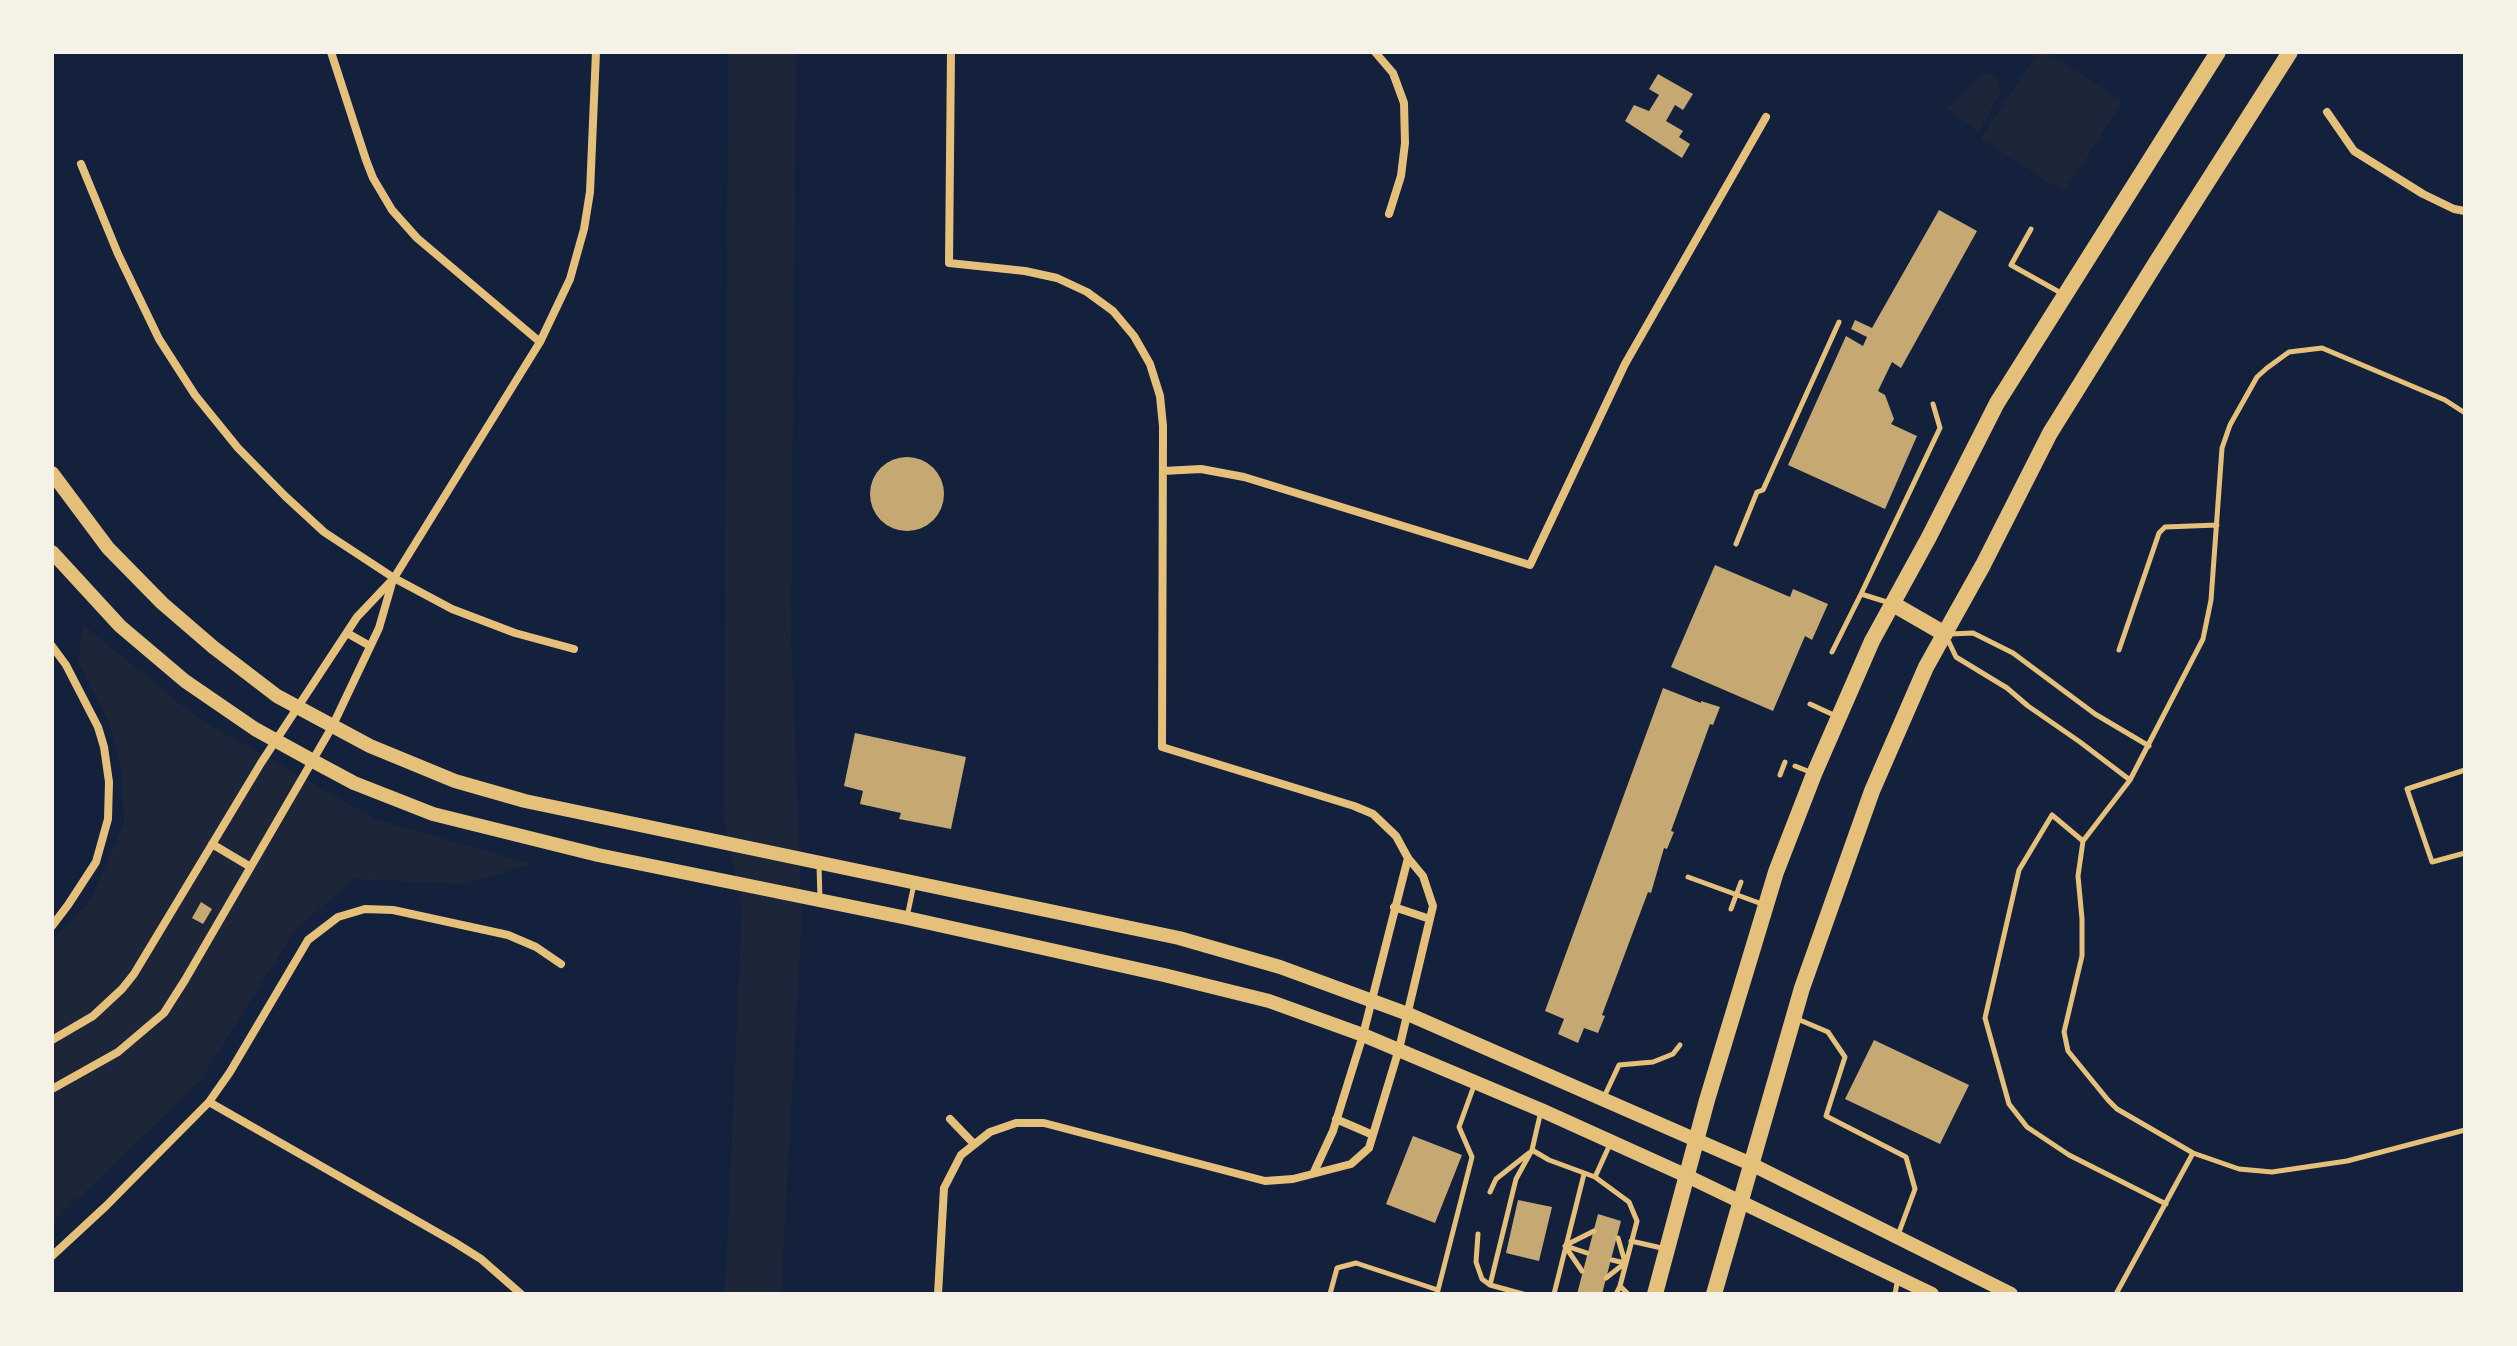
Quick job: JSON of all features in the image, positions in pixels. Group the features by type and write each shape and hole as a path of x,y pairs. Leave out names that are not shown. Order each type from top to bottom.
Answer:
{"main road":[{"path":"1655,1294 1696,1140 1776,872 1814,774 1872,641 1997,403 2218,52"},
{"path":"1714,1294 1794,1017 1872,791 1926,667 2050,433 2290,52"},
{"path":"52,473 108,548 162,603 277,696 370,746 455,781 525,801 1179,938 1280,967 1408,1014 1751,1164 2011,1294"},
{"path":"52,552 120,626 185,681 255,729 354,783 433,814 598,855 907,918 1269,1001 1399,1049 1541,1110 1687,1176 1932,1294"},
{"path":"1893,604 1945,634"}],"street":[{"path":"331,52 366,160 392,210 417,238 540,342"},
{"path":"52,1040 93,1016 134,974 298,707 357,617 394,578 540,342 570,279 584,229 591,177 596,52"},
{"path":"938,1294 944,1188 961,1155 990,1132 1016,1123 1044,1123 1265,1181 1293,1179 1351,1164 1369,1148 1399,1049 1433,906 1423,876 1396,836 1373,814 1162,747 1163,426 1157,385 1150,364 1134,336 1113,311 1087,292 1057,278 1025,271 949,263 951,52"},
{"path":"1375,52 1393,73 1405,112 1401,176 1389,214"},
{"path":"2327,112 2354,151 2423,194 2465,211"},
{"path":"1163,471 1201,469 1244,477 1530,565 1625,364 1766,117"},
{"path":"81,164 118,254 152,325 195,395 238,448 285,496 324,532 394,578 465,614 515,633 574,649"},
{"path":"52,1089 118,1052 164,1013 332,727 379,628 394,578"},
{"path":"347,633 370,646"},
{"path":"52,646 66,665 98,727 109,782 108,819 96,862 52,926"},
{"path":"212,844 249,866"},
{"path":"1314,1172 1336,1119 1363,1035 1408,858"},
{"path":"1394,907 1430,919"},
{"path":"52,1256 209,1102 308,940 338,917 365,909 393,910 508,935 536,947 561,964"},
{"path":"209,1102 454,1242 481,1259 521,1294"},
{"path":"950,1119 974,1144"},
{"path":"1336,1119 1373,1135"}],"lane":[{"path":"2031,229 2011,265 2065,295"},
{"path":"1736,544 1757,492 1763,490 1839,322"},
{"path":"2465,413 2445,400 2322,348 2289,352 2257,377 2230,425 2222,448 2211,600 2203,639 2130,780 2083,841 2078,876 2082,956 2064,1032 2068,1051 2117,1109 2193,1153 2239,1169 2272,1172 2347,1161 2465,1130"},
{"path":"1832,652 1940,428 1933,404"},
{"path":"2119,650 2159,533 2165,527 2217,525"},
{"path":"1861,594 1893,604"},
{"path":"2130,780 2007,688 1956,657 1945,634 1973,633 2013,653 2095,714 2149,746"},
{"path":"1810,704 1838,717"},
{"path":"1780,775 1785,762"},
{"path":"1795,766 1814,774"},
{"path":"2465,770 2407,789 2432,862 2465,853"},
{"path":"2083,841 2052,815 2019,870 1985,1018 2009,1104 2027,1127 2069,1155 2166,1204"},
{"path":"819,863 820,900"},
{"path":"1688,877 1766,906"},
{"path":"907,918 914,882"},
{"path":"1731,909 1741,882"},
{"path":"1794,1017 1828,1032 1845,1057 1826,1116 1906,1157 1915,1189 1897,1236"},
{"path":"1604,1099 1619,1065 1653,1062 1673,1054 1680,1045"},
{"path":"1330,1294 1337,1268 1356,1263 1437,1292 1472,1157 1459,1127 1476,1082"},
{"path":"1490,1285 1516,1179 1532,1150 1541,1110"},
{"path":"1595,1177 1611,1141"},
{"path":"1532,1150 1549,1160 1595,1177 1629,1202 1637,1221 1616,1294"},
{"path":"1490,1192 1496,1179 1532,1150"},
{"path":"2116,1294 2193,1153"},
{"path":"1554,1294 1584,1174"},
{"path":"1565,1246 1594,1231"},
{"path":"1478,1234 1476,1262 1482,1279 1490,1285 1523,1294"},
{"path":"1618,1238 1626,1263"},
{"path":"1631,1241 1667,1249"},
{"path":"1565,1246 1587,1253"},
{"path":"1565,1246 1582,1271"},
{"path":"1612,1260 1626,1263"},
{"path":"1606,1278 1626,1263"},
{"path":"1895,1294 1899,1278"},
{"path":"1620,1286 1628,1294"}],"shaded area":[{"path":"728,52 796,52 791,636 802,917 781,1294 725,1294 742,909 724,818"},
{"path":"2038,52 2045,52 2123,101 2064,192 1981,139"},
{"path":"1983,73 1993,75 1999,82 2000,93 1979,132 1947,109"},
{"path":"83,625 198,718 375,819 532,864 465,884 353,879 294,932 200,1081 52,1224 52,940 90,901 124,823 121,768 108,720 78,662"}],"building":[{"path":"1658,74 1693,94 1683,110 1675,105 1666,121 1683,131 1679,137 1690,144 1682,158 1625,121 1634,105 1649,111 1659,95 1649,89"},
{"path":"1939,210 1977,231 1901,368 1892,362 1878,391 1885,395 1894,419 1891,424 1917,436 1885,509 1788,465 1846,336 1863,346 1867,337 1851,329 1855,320 1872,328"},
{"path":"907,457 921,460 933,468 941,480 944,494 941,508 933,520 921,528 907,531 893,528 881,520 873,508 870,494 873,480 881,468 893,460"},
{"path":"1715,565 1790,597 1793,589 1828,604 1812,640 1805,636 1773,711 1671,667"},
{"path":"1663,688 1720,707 1713,725 1710,724 1671,831 1674,832 1667,849 1664,848 1651,893 1648,892 1598,1033 1584,1028 1578,1043 1558,1034 1564,1019 1545,1011"},
{"path":"855,733 966,757 951,829 899,819 901,813 860,804 863,791 844,786"},
{"path":"201,902 212,909 203,924 192,918"},
{"path":"1874,1040 1969,1085 1940,1144 1845,1099"},
{"path":"1413,1136 1462,1155 1435,1223 1386,1204"},
{"path":"1518,1200 1552,1207 1539,1261 1506,1253"},
{"path":"1598,1214 1621,1221 1602,1294 1577,1294"}]}
